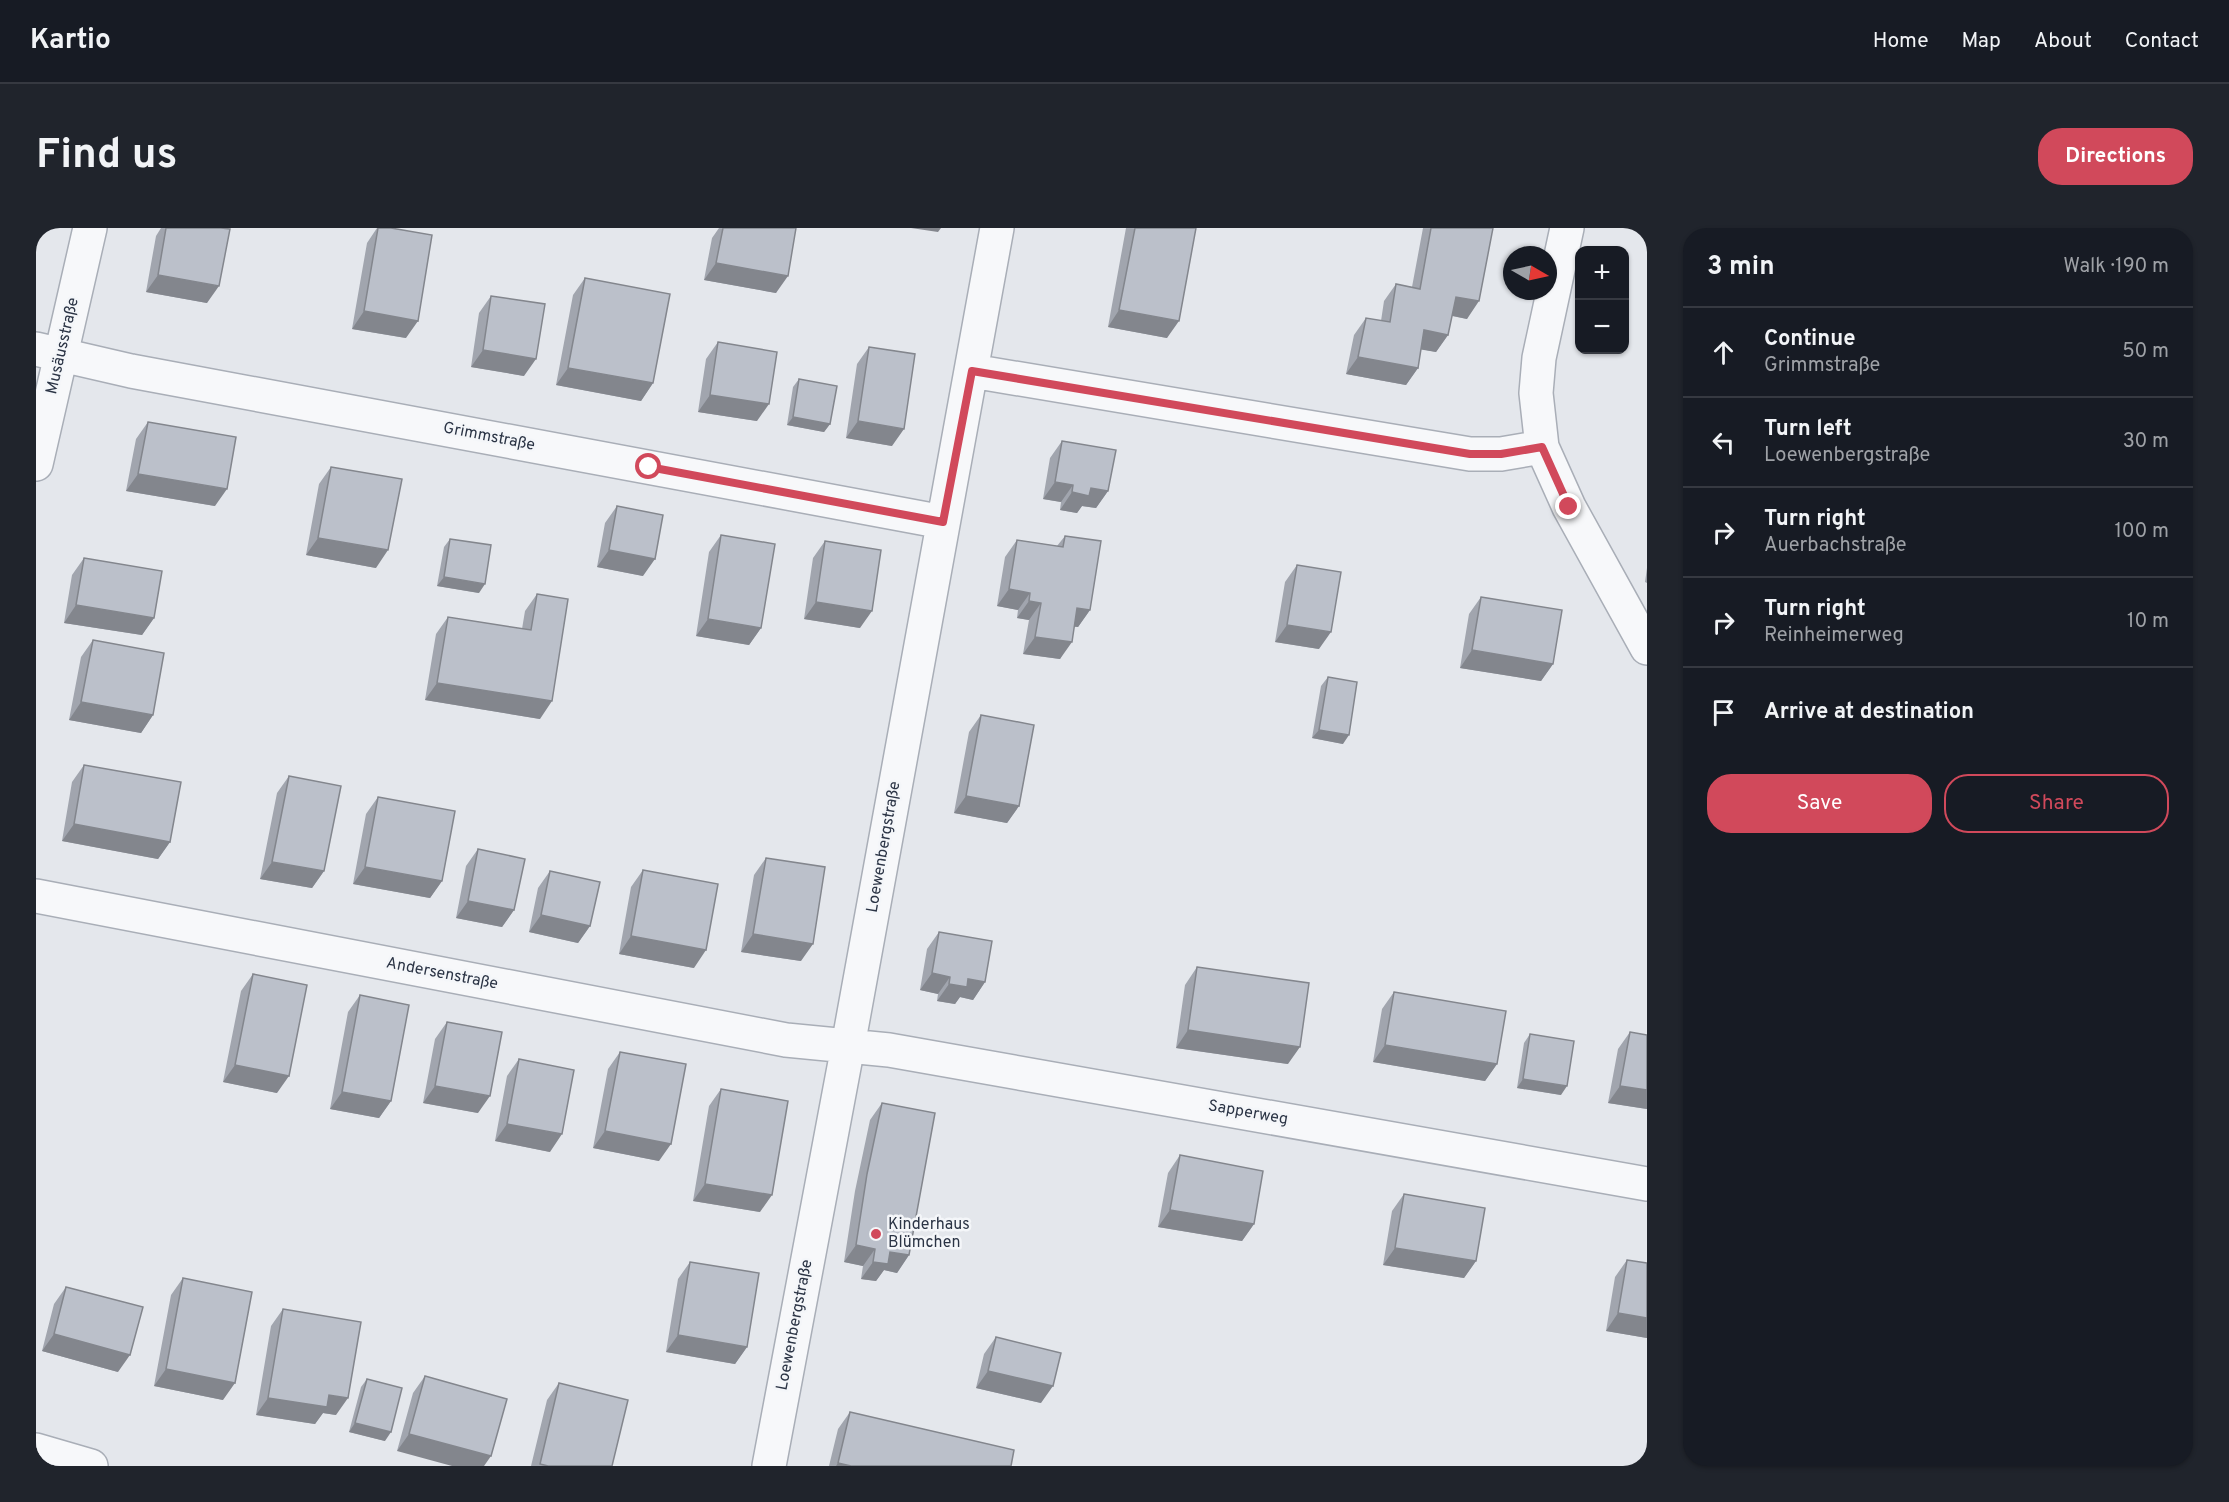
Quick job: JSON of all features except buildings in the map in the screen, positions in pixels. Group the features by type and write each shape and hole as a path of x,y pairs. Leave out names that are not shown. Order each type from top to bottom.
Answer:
{"street":[{"name":"Musäusstraße","path":"36,464 48,352 90,228"},
{"name":"Loewenbergstraße","path":"769,1466 997,228"},
{"path":"1567,228 1539,357 1536,393 1542,447 1569,507 1647,648"},
{"name":"Grimmstraße","path":"48,352 131,371 943,522"},
{"path":"972,371 1470,454 1501,454 1542,447"},
{"name":"Andersenstraße","path":"36,896 786,1040 848,1046"},
{"name":"Sapperweg","path":"848,1046 889,1050 1647,1184"},
{"path":"36,1450 90,1466"}],"place":[{"name":"Kinderhaus Blümchen","path":"876,1234"}],"route":[{"path":"649,467 943,522 972,371 1470,454 1501,454 1542,447 1569,507"}]}
